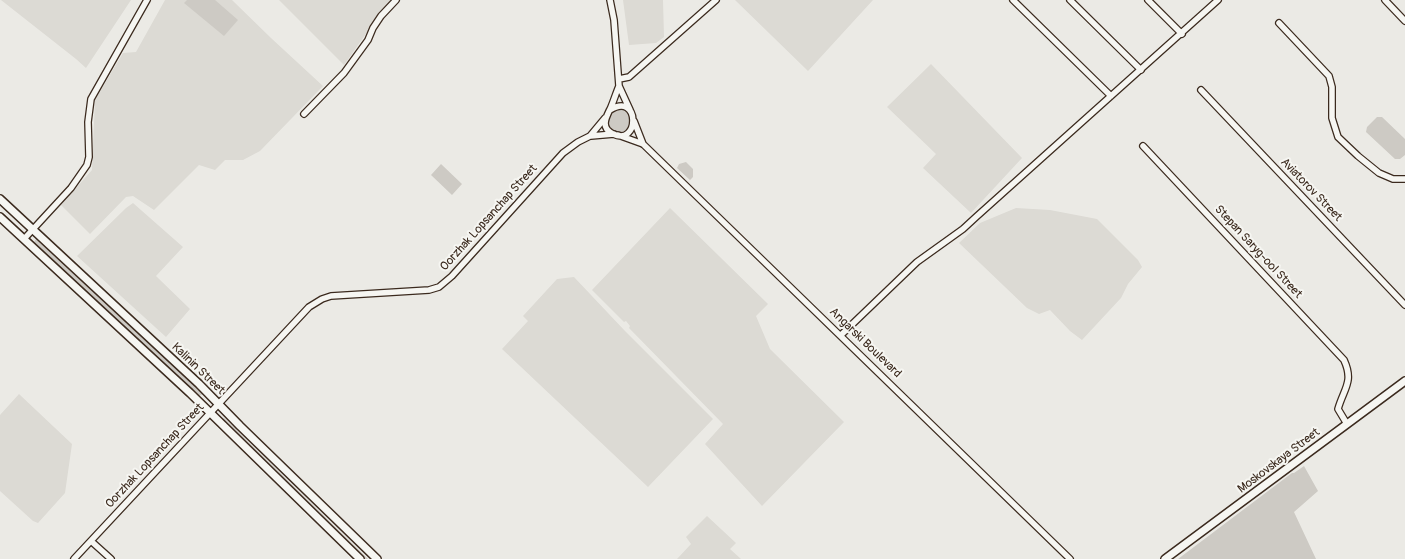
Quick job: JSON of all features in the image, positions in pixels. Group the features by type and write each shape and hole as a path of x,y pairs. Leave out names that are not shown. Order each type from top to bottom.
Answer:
{"main road":[{"name":"Kalinin Street","path":"0,199 199,384 377,559"},
{"name":"Kalinin Street","path":"0,217 210,413 360,559"},
{"name":"Moskovskaya Street","path":"1165,559 1405,381"}],"street":[{"path":"24,239 71,188 87,165 89,157 88,122 91,99 147,0"},
{"path":"304,114 344,73 368,40 378,21 396,0"},
{"path":"610,0 614,20 619,86 634,120 628,133 616,134 607,127 605,118 610,110 619,86"},
{"path":"618,79 629,78 716,0"},
{"path":"1013,0 1111,96"},
{"path":"1070,0 1141,70"},
{"path":"1148,0 1182,33"},
{"path":"841,335 917,262 963,229 1218,0"},
{"path":"1386,0 1405,21"},
{"path":"1279,23 1329,76 1332,87 1332,118 1338,137 1380,174 1392,179 1405,179"},
{"name":"Aviatorov Street","path":"1201,90 1405,305"},
{"path":"610,110 618,106 631,112"},
{"name":"Oorzhak Lopsanchap Street","path":"590,136 605,118"},
{"name":"Angarski Boulevard","path":"634,120 644,144 1070,559"},
{"name":"Angarski Boulevard","path":"616,134 644,144"},
{"name":"Oorzhak Lopsanchap Street","path":"74,559 305,312 322,299 341,294 429,290 439,287 447,282 563,154 578,142 590,136 616,134"},
{"name":"Stepan Saryg-ool Street","path":"1144,146 1344,360 1349,370 1349,378 1338,409 1347,424"},
{"path":"91,541 111,559"}],"shaded area":[{"path":"1,0 131,0 86,68"},
{"path":"165,0 232,0 323,86 260,151 243,160 225,160 215,170 199,165 154,210 133,196 126,197 90,234 61,205 92,170 95,100 123,53 136,52"},
{"path":"187,0 215,0 238,20 224,36 184,3"},
{"path":"279,0 394,0 377,18 344,65"},
{"path":"623,0 663,0 664,37 656,43 629,45"},
{"path":"735,0 873,0 808,71"},
{"path":"931,64 1022,158 971,213 923,168 936,154 887,107"},
{"path":"619,109 627,113 631,121 627,129 619,133 611,129 607,121 611,113"},
{"path":"1377,117 1382,117 1405,139 1405,155 1400,159 1395,159 1366,132 1367,127"},
{"path":"686,162 693,169 693,177 690,180 677,168 679,164"},
{"path":"441,164 462,184 452,195 431,175"},
{"path":"133,203 183,247 156,276 190,309 166,337 77,256"},
{"path":"670,208 768,304 756,316 770,349 844,422 762,506 705,444 723,424 629,328 630,326 626,321 624,322 592,290"},
{"path":"1016,208 1050,210 1097,219 1138,260 1142,267 1128,284 1121,298 1082,340 1070,331 1050,310 1039,314 1027,308 959,243 980,223"},
{"path":"36,239 203,394 199,396 34,242"},
{"path":"574,277 625,331 713,419 648,487 502,349 528,321 523,316 557,279"},
{"path":"19,394 72,444 65,493 38,523 33,521 0,491 0,415"},
{"path":"224,418 368,559 363,559 221,421"},
{"path":"1304,466 1318,491 1294,512 1316,559 1178,559 1292,473"},
{"path":"707,516 736,543 730,549 741,559 677,559 691,544 686,537"}]}
